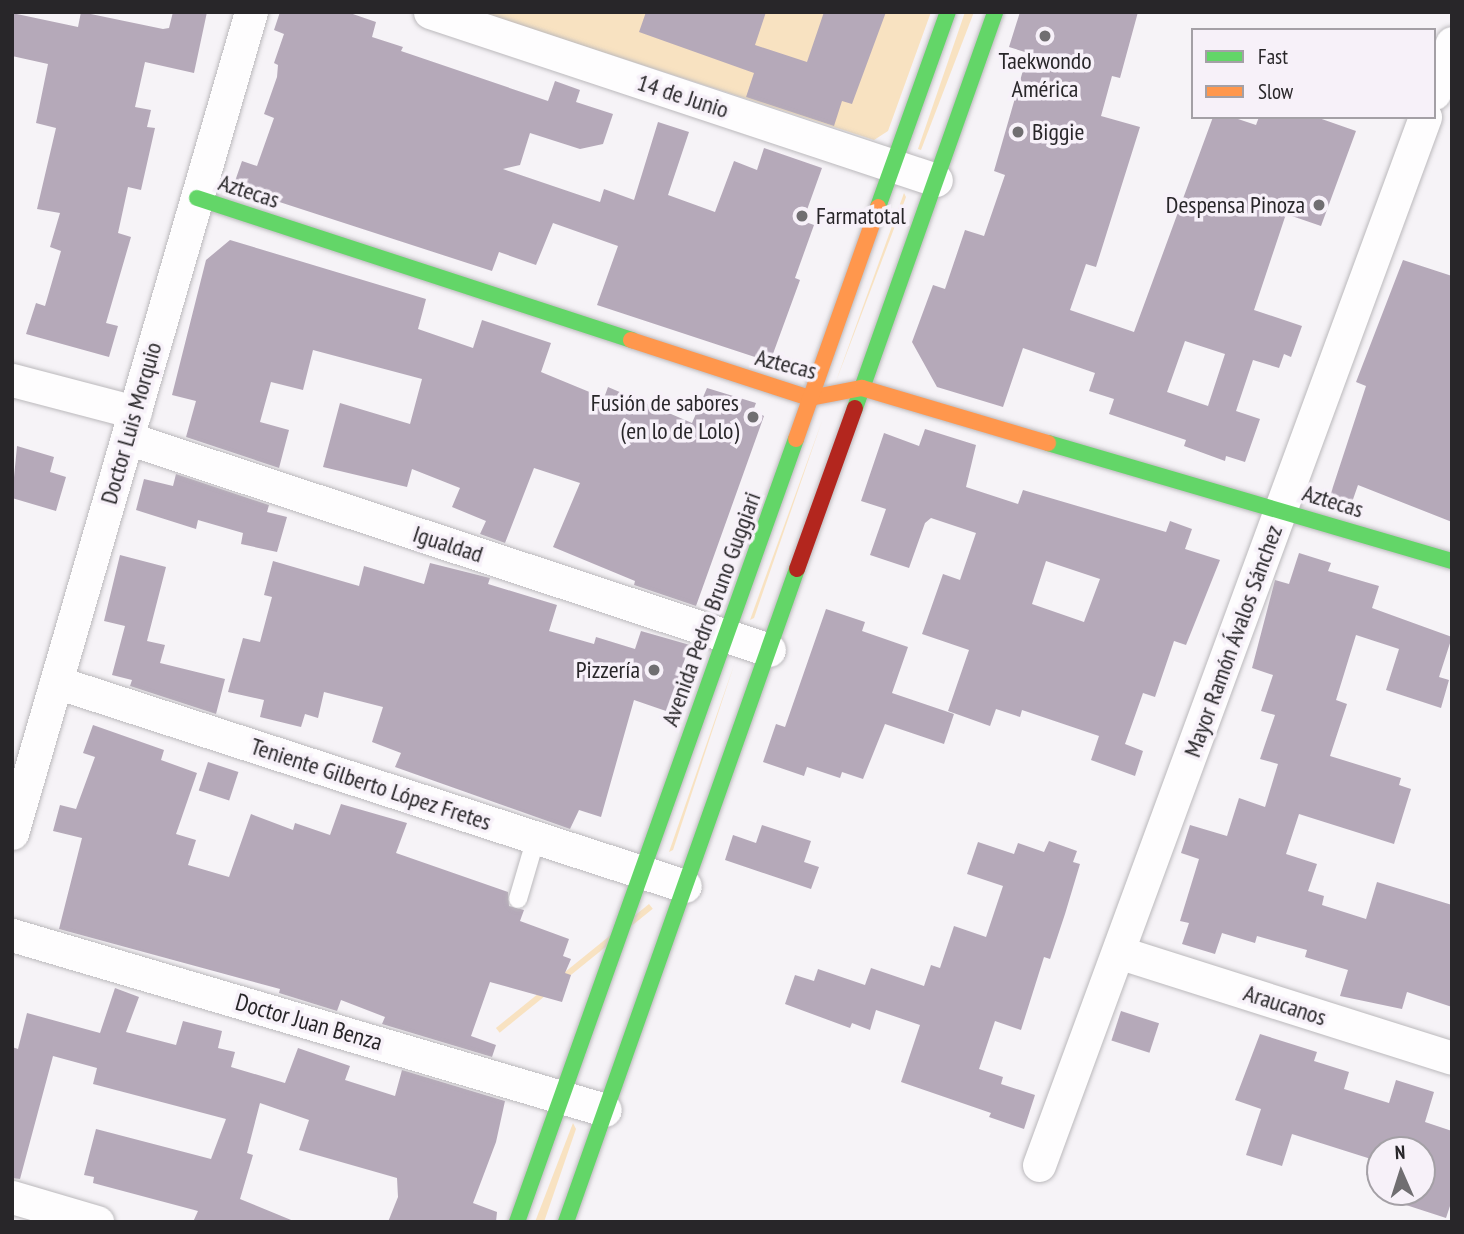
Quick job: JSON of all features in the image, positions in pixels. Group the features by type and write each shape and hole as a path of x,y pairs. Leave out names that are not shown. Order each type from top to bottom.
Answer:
{"main road":[{"name":"Avenida Pedro Bruno Guggiari","path":"517,1222 948,12"},
{"path":"566,1222 995,12"},
{"name":"Aztecas","path":"197,198 810,398 862,388 1452,561"}],"street":[{"name":"Doctor Luis Morquio","path":"12,833 251,12"},
{"name":"14 de Junio","path":"430,12 936,180"},
{"name":"Mayor Ramón Ávalos Sánchez","path":"1039,1165 1425,119"},
{"name":"Igualdad","path":"12,380 131,425 769,650"},
{"name":"Teniente Gilberto López Fretes","path":"56,682 685,886"},
{"name":"Doctor Juan Benza","path":"12,935 606,1110"},
{"name":"Araucanos","path":"1118,952 1452,1058"},
{"path":"12,1197 97,1222"}],"lane":[{"path":"518,899 536,838"}],"shaded area":[{"path":"479,12 931,12 888,131 874,140"},
{"path":"965,12 974,12 921,150 918,149"},
{"path":"904,193 906,197 835,384"},
{"path":"822,421 754,618 750,620"},
{"path":"734,665 673,850 669,852"},
{"path":"649,904 653,909 500,1033 496,1028"},
{"path":"573,1123 576,1129 544,1222 535,1222"}],"building":[{"path":"81,12 163,29 169,28 173,12 207,12 194,73 145,62 135,107 151,110 147,127 155,128 141,190 128,187 118,233 131,237 106,323 118,326 109,357 26,334 36,303 45,306 61,251 50,247 60,213 37,209 56,128 36,123 48,64 12,56 12,13 78,27"},
{"path":"280,12 347,12 376,22 372,37 403,47 401,51 548,101 555,81 580,90 576,102 613,114 603,144 580,149 530,133 520,165 503,169 600,202 604,189 634,200 658,122 689,132 668,195 715,212 734,161 757,170 764,148 822,168 803,221 814,225 795,278 800,280 770,362 597,305 618,246 553,223 536,265 499,252 492,271 233,187 242,161 257,166 274,118 264,114 277,77 278,65 274,63 284,34 274,30"},
{"path":"646,12 766,12 755,45 807,62 824,12 886,12 852,104 842,101 834,126 746,97 754,73 639,32"},
{"path":"1020,12 1138,12 1120,78 1112,76 1101,116 1140,127 1096,267 1086,264 1070,310 1134,332 1212,119 1238,119 1256,125 1258,119 1322,119 1356,131 1321,226 1286,214 1254,310 1302,326 1291,357 1284,354 1279,368 1253,360 1236,411 1260,419 1245,462 1226,456 1225,461 1184,446 1186,440 1109,414 1114,399 1089,391 1095,373 1023,348 1003,407 937,387 912,342 933,285 945,289 965,230 984,236 1005,175 994,171 1028,53 1009,47","holes":["1185,341 1225,354 1208,406 1167,392"]},
{"path":"230,240 426,299 418,329 473,348 482,320 551,343 541,372 604,398 608,387 692,423 707,388 756,403 753,411 764,416 696,606 634,585 635,581 553,547 580,483 534,468 505,543 480,534 486,521 452,507 460,488 412,469 407,487 323,467 340,403 410,424 422,379 313,350 303,390 271,382 260,422 289,430 279,468 186,437 196,401 172,395 206,260"},
{"path":"1403,260 1452,276 1452,522 1358,485 1350,508 1328,502 1366,386 1356,382"},
{"path":"925,429 976,445 966,487 1018,504 1023,490 1166,532 1170,521 1192,529 1185,549 1220,560 1186,645 1174,641 1155,697 1143,693 1125,744 1143,751 1135,776 1091,760 1099,736 1022,710 1020,717 996,709 990,726 948,711 969,650 922,634 943,574 960,580 976,533 931,518 925,523 909,568 870,555 886,509 861,501 884,433 919,446","holes":["1046,561 1100,579 1084,622 1032,604"]},
{"path":"17,446 54,457 50,472 66,477 56,511 12,498"},
{"path":"176,474 269,505 267,512 287,517 277,552 241,544 243,533 198,520 196,529 136,510 144,479 173,486"},
{"path":"1299,553 1331,563 1328,571 1379,586 1372,608 1452,637 1439,677 1449,680 1441,708 1386,690 1399,649 1356,635 1336,700 1347,704 1330,756 1401,778 1399,785 1411,789 1394,844 1299,814 1286,854 1317,864 1308,891 1324,896 1322,905 1366,919 1377,882 1452,905 1452,1007 1407,992 1402,1009 1340,996 1348,970 1305,957 1307,950 1257,936 1255,943 1222,933 1215,954 1182,944 1189,923 1180,921 1199,859 1181,853 1190,825 1227,836 1239,798 1265,807 1278,764 1260,759 1275,715 1261,711 1273,675 1252,668 1275,580 1289,584"},
{"path":"120,555 166,567 147,641 165,645 160,663 225,679 216,714 130,686 132,680 112,675 125,626 104,621"},
{"path":"273,561 359,586 364,566 424,584 430,563 490,578 488,584 557,605 549,631 594,644 596,637 635,649 641,631 690,645 666,711 634,700 601,817 579,810 570,829 395,767 401,753 372,742 383,707 324,692 318,718 305,714 301,727 260,717 264,700 228,692 243,638 260,642 272,597 264,595"},
{"path":"826,609 865,622 862,631 908,647 892,693 954,714 944,744 885,724 863,779 842,772 840,778 807,767 804,776 763,762 776,724 785,727"},
{"path":"93,725 164,750 161,760 197,773 176,834 196,840 188,865 229,877 251,814 293,830 295,823 330,835 341,804 407,823 396,853 508,892 509,906 524,910 520,921 569,939 563,956 571,959 565,973 571,975 562,1002 490,982 471,1036 496,1045 492,1057 382,1024 385,1017 341,1000 337,1011 279,993 280,989 59,929 82,838 53,831 60,805 76,809 95,757 83,753"},
{"path":"208,762 238,772 229,800 199,791"},
{"path":"762,825 811,841 804,862 819,867 811,889 725,860 733,835 756,843"},
{"path":"1049,841 1077,851 1073,862 1080,864 1065,914 1050,959 1044,957 1021,1030 995,1021 979,1069 1003,1077 1001,1084 1035,1095 1024,1129 989,1117 991,1113 901,1082 920,1025 876,1010 870,1030 852,1023 850,1028 785,1004 795,975 814,981 818,969 865,985 871,968 924,986 931,965 940,968 954,926 986,937 1003,886 967,874 978,842 1014,854 1018,843 1044,852"},
{"path":"115,988 139,997 126,1032 176,1045 183,1021 222,1031 218,1048 235,1052 231,1067 285,1083 298,1048 350,1066 345,1080 395,1096 402,1070 505,1101 496,1142 473,1203 497,1212 496,1222 388,1222 398,1197 397,1178 299,1150 309,1120 260,1103 247,1153 253,1155 240,1199 296,1222 193,1222 198,1211 93,1183 94,1177 84,1175 96,1129 211,1159 226,1119 93,1084 97,1068 53,1056 20,1179 12,1178 12,1047 18,1049 27,1013 100,1033"},
{"path":"1121,1011 1159,1023 1149,1053 1111,1040"},
{"path":"1260,1034 1317,1052 1314,1061 1349,1072 1344,1089 1389,1103 1396,1080 1434,1092 1425,1122 1452,1131 1452,1200 1446,1218 1409,1206 1436,1206 1436,1136 1366,1136 1366,1157 1292,1134 1282,1166 1246,1155 1261,1109 1235,1100"}],"traffic: fast":[{"path":"878,207 948,12"},
{"path":"855,408 995,12"},
{"path":"197,198 631,340"},
{"path":"517,1222 796,439"},
{"path":"1048,443 1452,561"},
{"path":"566,1222 797,569"}],"traffic: slow":[{"path":"796,439 878,207"},
{"path":"631,340 810,398 862,388 1048,443"}],"traffic: jam":[{"path":"797,569 855,408"}],"place":[{"name":"Taekwondo América","path":"1045,36"},
{"name":"Biggie","path":"1018,132"},
{"name":"Despensa Pinoza","path":"1319,205"},
{"name":"Farmatotal","path":"802,216"},
{"name":"Fusión de sabores (en lo de Lolo)","path":"753,417"},
{"name":"Pizzería","path":"654,670"}]}
